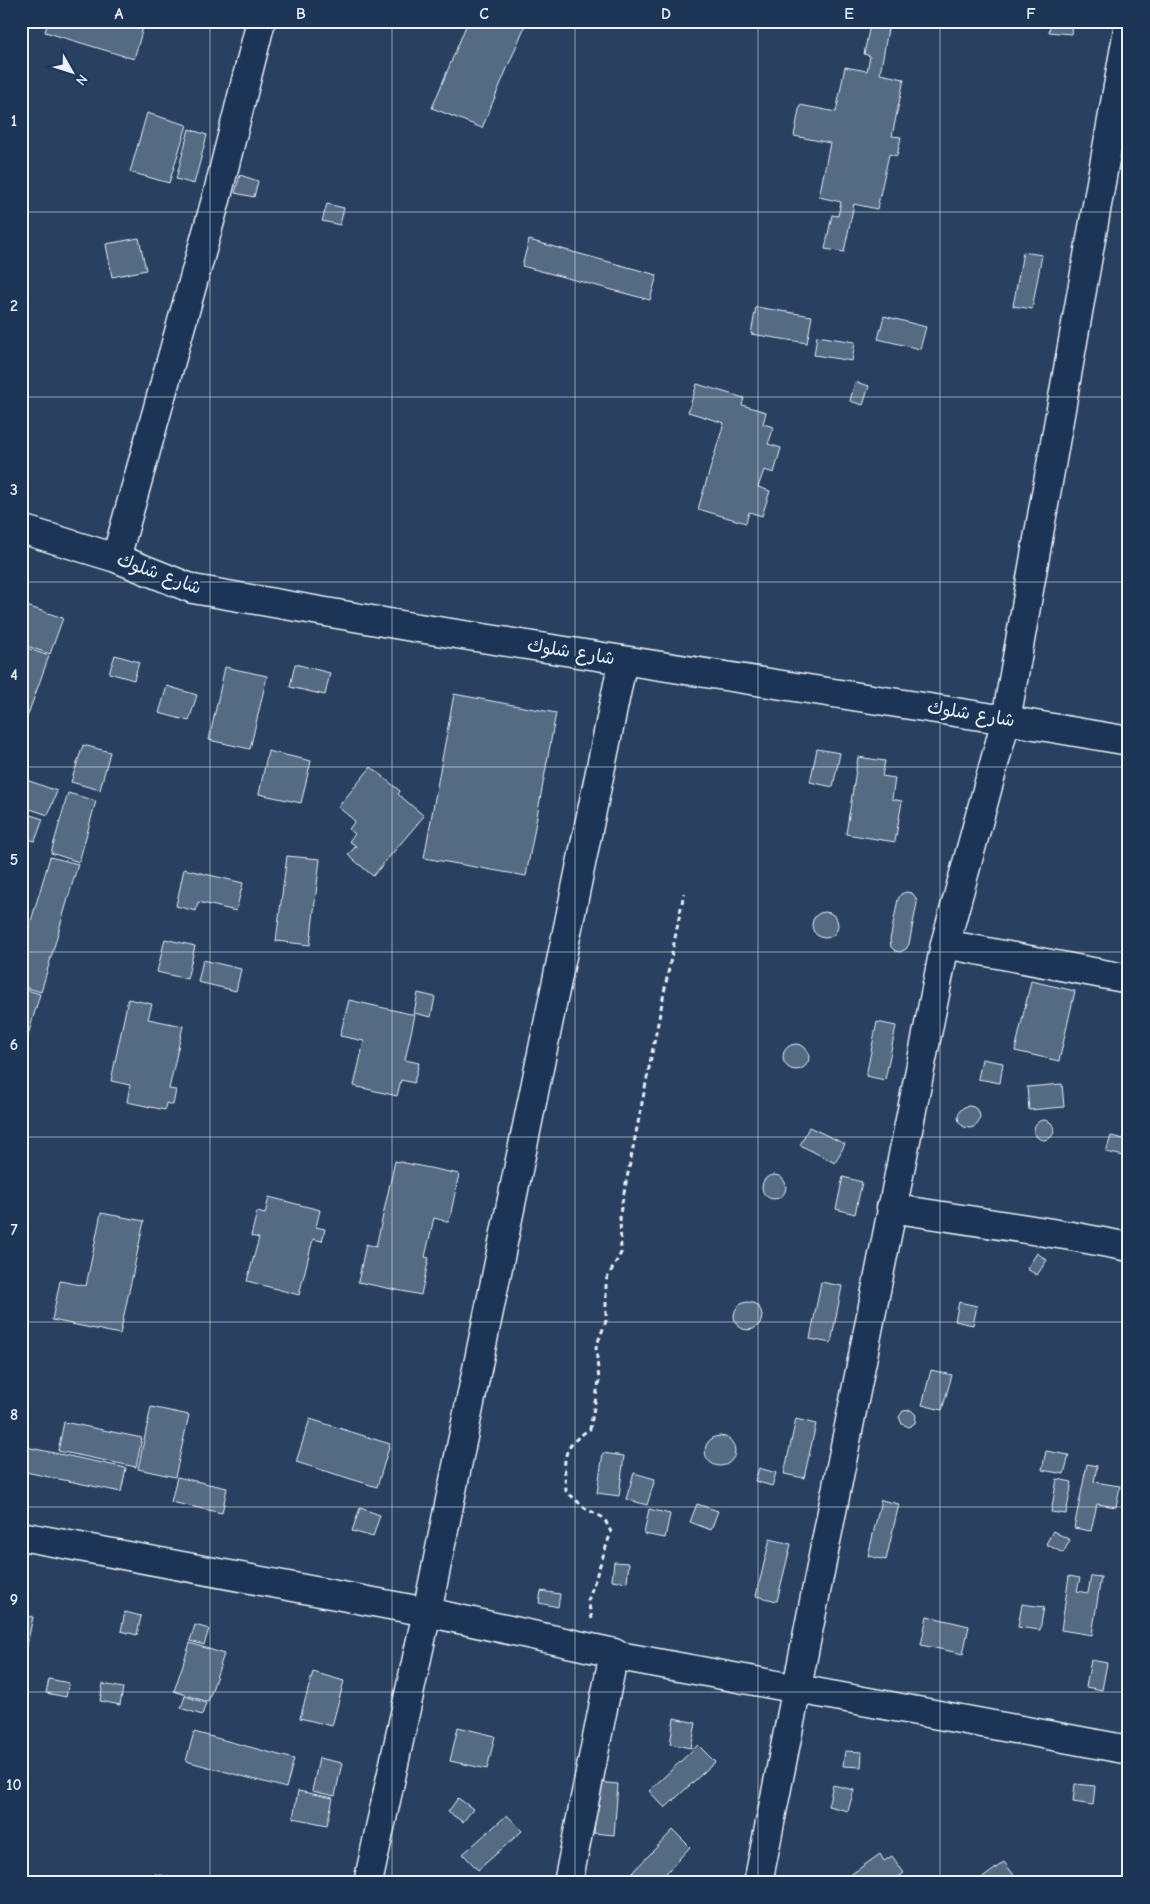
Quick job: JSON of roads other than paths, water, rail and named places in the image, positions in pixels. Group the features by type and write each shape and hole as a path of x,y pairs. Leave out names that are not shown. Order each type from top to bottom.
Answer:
{"street":[{"path":"116,558 217,196 261,21"},
{"path":"758,1883 945,944 1006,720 1129,24"},
{"name":"شارع شلوك","path":"21,529 116,558 193,589 1129,741"},
{"path":"368,1883 427,1612 623,660"},
{"path":"945,944 1129,979"},
{"path":"891,1208 1129,1247"},
{"path":"21,1536 427,1612 617,1655 1129,1750"},
{"path":"568,1883 617,1655"}]}
